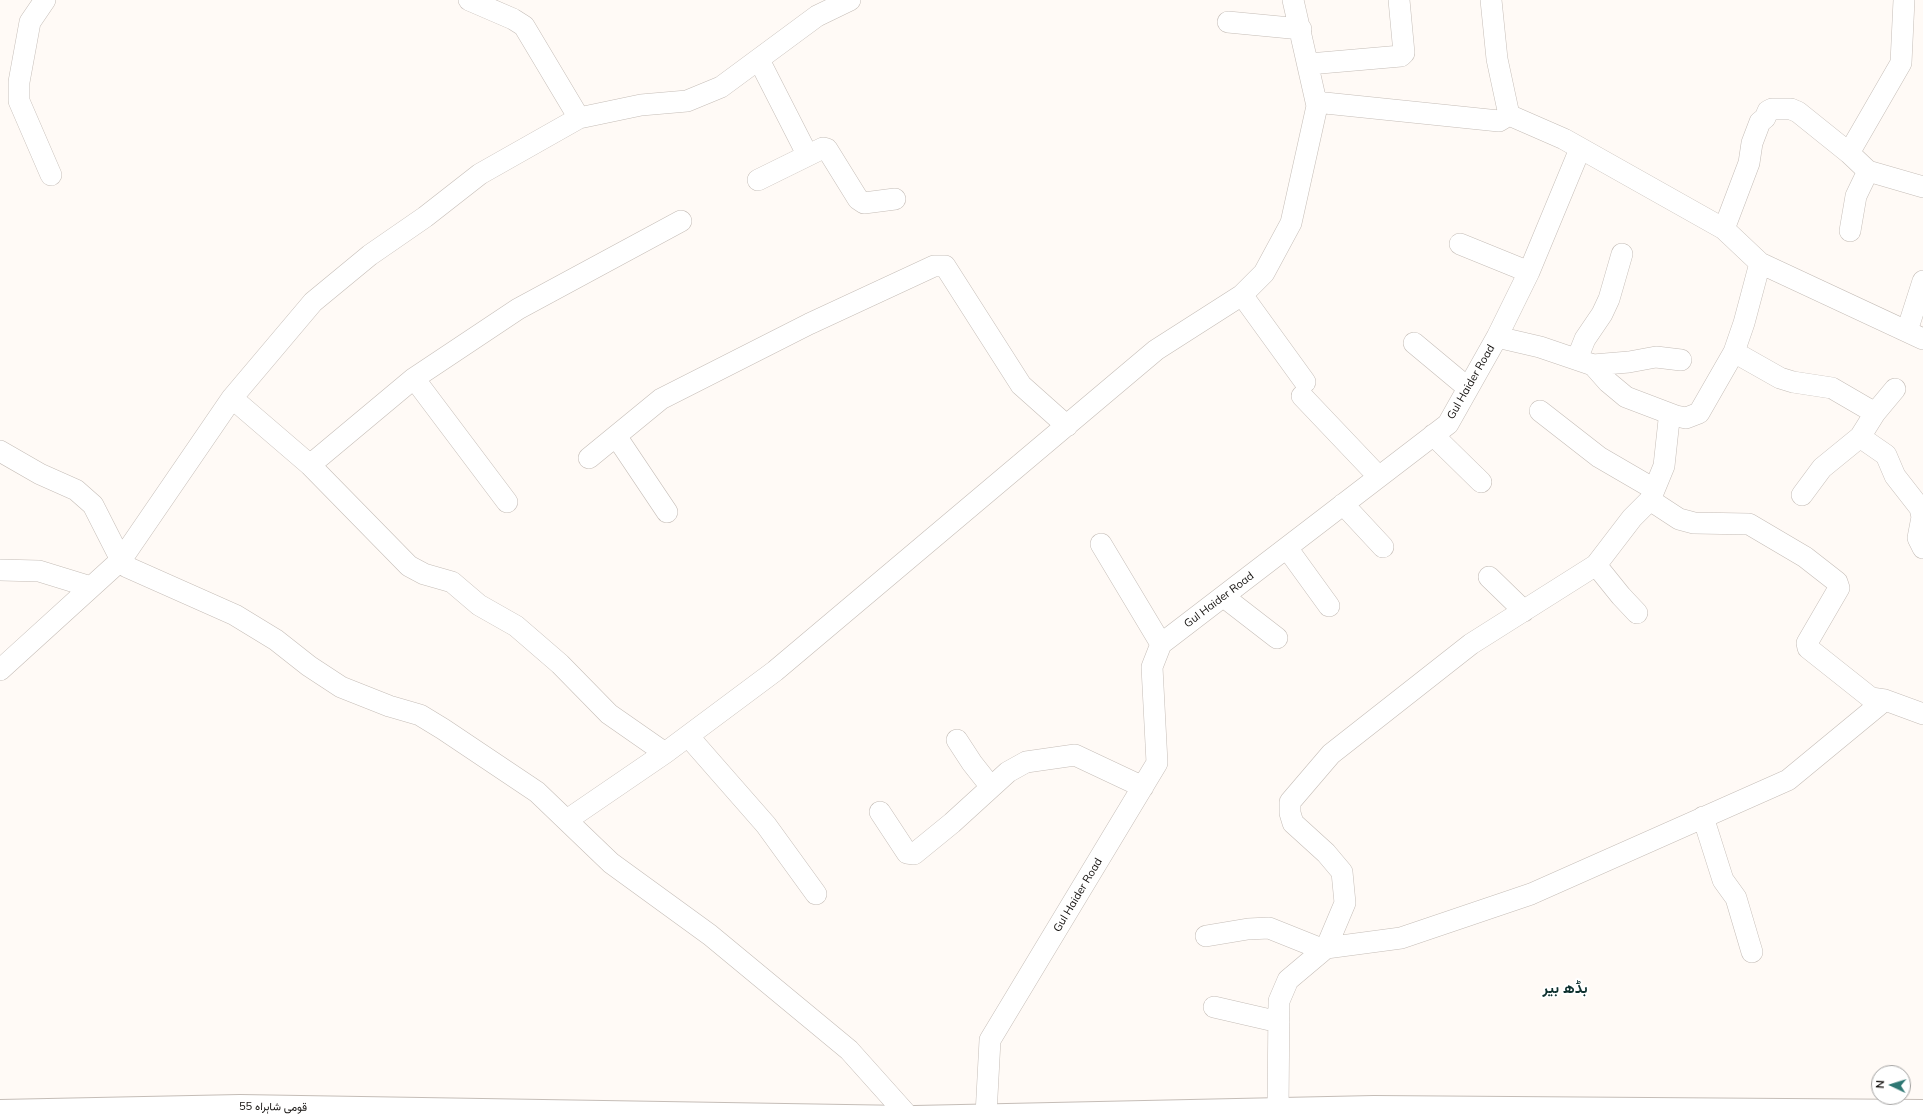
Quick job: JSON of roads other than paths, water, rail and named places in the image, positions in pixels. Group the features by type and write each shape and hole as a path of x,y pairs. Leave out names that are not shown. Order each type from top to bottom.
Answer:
{"highway":[{"name":"قومی شاہراہ 55","path":"0,1111 240,1106 906,1117"},
{"path":"915,1117 1374,1107 1923,1111"}],"street":[{"path":"45,0 30,22 19,82 19,100 51,175"},
{"path":"469,0 513,19 524,26 579,118"},
{"path":"0,670 121,560 232,398 313,302 370,255 425,217 480,174 579,118 641,105 687,101 721,87 816,16 850,0"},
{"path":"567,820 665,753 775,671 1156,350 1242,296 1264,273 1291,223 1317,106 1294,0"},
{"path":"1309,64 1402,56 1404,53 1399,0"},
{"path":"1491,0 1497,58 1509,116"},
{"path":"1849,153 1901,63 1904,0"},
{"path":"1228,22 1300,29"},
{"path":"759,60 807,154"},
{"path":"1317,106 1325,103 1499,121 1509,116"},
{"path":"1724,229 1750,163 1752,143 1760,122 1766,118 1770,110 1791,110 1798,112 1849,153 1868,171 1923,187"},
{"path":"1509,116 1564,140 1724,229 1760,263 1915,335 1923,281"},
{"path":"758,180 807,154 823,148 827,149 858,199 864,203 895,199"},
{"name":"Gul Haider Road","path":"986,1116 990,1040 1157,763 1152,667 1161,644 1448,424 1497,338 1529,272 1580,149"},
{"path":"1850,231 1856,196 1868,171"},
{"path":"310,465 413,379 518,309 681,221"},
{"path":"1460,244 1529,272"},
{"path":"1622,254 1609,299 1602,314 1585,339 1585,362 1626,397 1676,416 1686,418 1699,414 1734,352 1744,323 1760,263"},
{"path":"589,458 661,399 809,324 934,266 945,266 1021,385 1067,426"},
{"path":"1242,296 1304,389 1379,477"},
{"path":"1497,338 1540,347 1585,362 1629,362 1656,357 1681,360"},
{"path":"1414,343 1468,388"},
{"path":"1734,352 1780,378 1792,382 1832,388 1875,413"},
{"path":"413,379 420,385 507,502"},
{"path":"1802,495 1822,468 1860,436 1875,413 1895,389"},
{"path":"232,398 310,465 409,566 424,574 452,582 479,605 516,626 560,664 609,714 665,753"},
{"path":"1540,411 1599,457 1652,494 1679,519 1694,523 1749,524 1805,557 1837,582 1839,588 1807,643 1808,648 1871,698 1885,700 1923,714"},
{"path":"1278,1109 1279,1001 1288,980 1325,949 1345,903 1342,872 1326,853 1293,823 1290,813 1290,802 1331,754 1471,644 1596,565 1652,494 1664,466 1669,420 1676,416"},
{"path":"1433,435 1481,482"},
{"path":"616,436 667,512"},
{"path":"1860,436 1886,455 1895,476 1920,508 1922,517 1918,538 1923,548"},
{"path":"0,451 40,474 76,490 93,505 121,560 127,567 235,615 276,640 309,666 341,687 389,706 420,715 537,792 611,863 710,935 849,1050 909,1117"},
{"path":"1343,504 1383,548"},
{"path":"1101,544 1161,644"},
{"path":"1287,548 1329,606"},
{"path":"1596,565 1608,581 1637,613"},
{"path":"0,570 39,571 91,587"},
{"path":"1489,577 1524,611"},
{"path":"1224,597 1277,638"},
{"path":"1206,936 1248,929 1269,928 1325,949 1401,938 1516,899 1788,780 1885,700"},
{"path":"688,736 766,825 816,894"},
{"path":"957,740 972,763 991,787"},
{"path":"880,812 907,853 914,854 952,823 1008,772 1026,762 1075,755 1143,787"},
{"path":"1703,817 1723,880 1736,898 1752,952"},
{"path":"1214,1007 1279,1022"}],"district":[{"name":"بڈھ بیر","path":"1565,988"}]}
